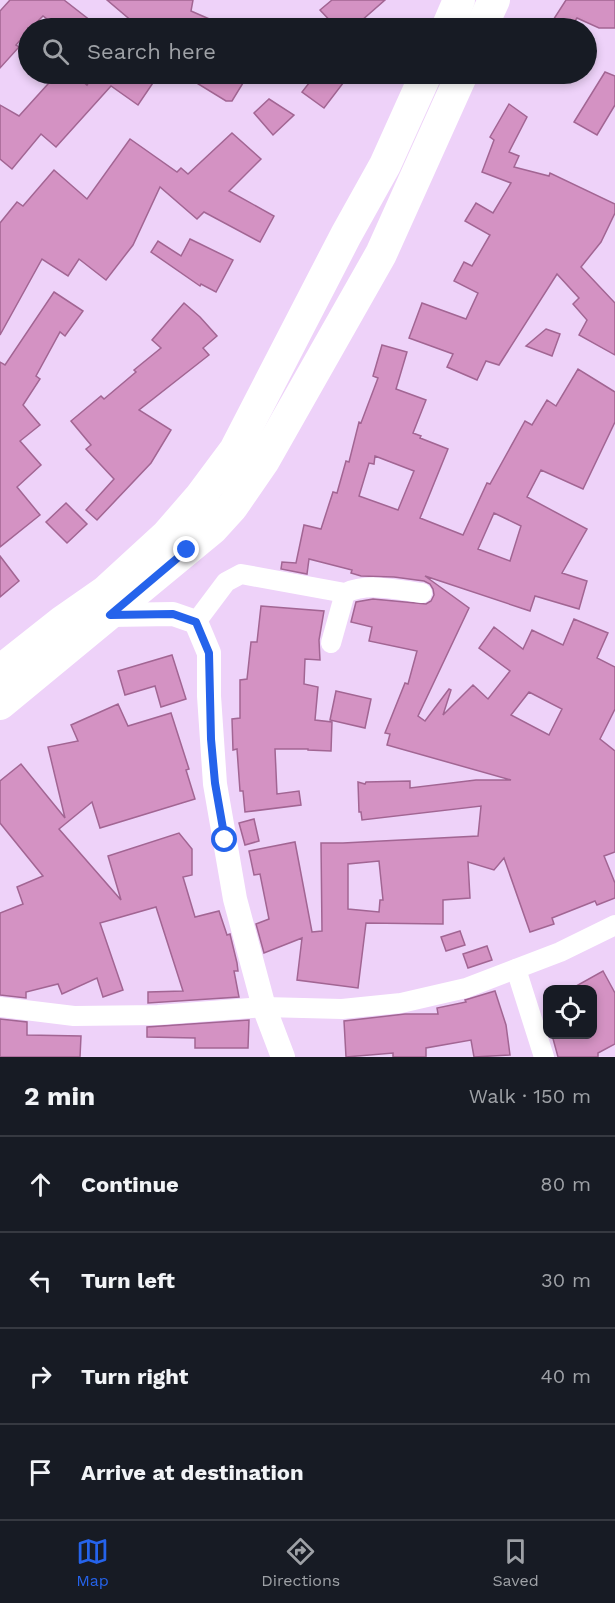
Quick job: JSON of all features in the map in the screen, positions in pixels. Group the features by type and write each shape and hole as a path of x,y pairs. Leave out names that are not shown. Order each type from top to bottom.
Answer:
{"main road":[{"path":"451,18 459,0"},
{"path":"486,18 494,0"},
{"path":"0,704 108,603 200,498 235,450 346,235 385,165 421,84"},
{"path":"0,671 63,621 108,603 212,529 232,507 262,462 381,254 458,84"}],"street":[{"path":"196,622 226,582 241,574 345,593 357,587 374,586 422,593"},
{"path":"331,643 345,593"},
{"path":"108,603 173,614 196,622 209,653 209,706 215,783 235,899 264,1007 283,1057"},
{"path":"0,1007 74,1016 158,1015 264,1007 342,1009 401,1003 466,988 560,952 615,925"},
{"path":"516,969 544,1057"}],"building":[{"path":"10,0 64,0 87,18 46,18 43,16 41,18 18,18 18,43 16,45 18,48 0,68 0,11"},
{"path":"107,0 193,0 191,11 207,18 128,18"},
{"path":"332,0 385,0 364,18 328,18 320,10"},
{"path":"566,0 615,0 615,28 597,27 597,18 554,18"},
{"path":"605,72 615,76 615,105 597,135 574,122"},
{"path":"48,84 152,84 138,105 111,86 56,147 41,134 12,169 0,159 0,105 19,116"},
{"path":"198,84 242,84 232,101 226,101"},
{"path":"308,84 342,84 324,108 302,92"},
{"path":"269,99 294,115 273,135 254,113"},
{"path":"509,104 527,117 509,152 519,156 514,167 549,176 550,173 615,204 615,213 601,242 581,267 615,303 615,355 579,335 587,320 573,304 579,298 557,274 499,365 486,361 477,380 447,367 453,354 409,338 422,303 466,319 478,293 454,281 464,262 472,266 490,235 465,221 476,203 493,213 511,183 482,172 494,140 490,137"},
{"path":"232,133 261,159 229,191 274,216 260,242 204,212 197,219 160,187 133,245 106,280 79,259 68,276 42,259 0,335 0,223 17,202 23,206 54,170 87,199 130,139 177,172 181,168 188,174"},
{"path":"190,239 233,260 216,292 201,284 200,286 151,252 158,241 181,256"},
{"path":"54,292 83,311 65,336 60,332 36,376 40,379 23,405 40,425 20,441 41,465 17,487 40,515 0,547 0,362 5,365"},
{"path":"184,303 217,336 203,348 209,355 139,410 171,430 151,463 97,520 86,510 114,479 86,449 91,445 71,421 101,396 104,399 161,348 152,340"},
{"path":"546,329 560,334 552,356 526,346"},
{"path":"382,345 407,352 396,389 426,400 413,433 448,449 420,518 463,535 487,483 490,484 525,421 532,425 547,400 556,406 578,369 615,392 615,422 583,489 541,470 527,497 587,529 562,573 587,581 579,609 535,596 530,611 425,576 469,608 418,716 425,721 449,689 451,690 443,715 473,685 488,699 510,671 479,648 494,627 523,649 532,630 563,645 574,619 608,633 597,658 615,667 615,709 600,739 615,751 615,852 604,856 615,883 615,898 597,905 595,901 552,918 554,924 530,932 504,858 494,870 468,862 470,898 443,900 443,924 366,923 358,988 297,980 302,938 264,953 256,924 269,919 260,874 254,875 249,851 295,842 312,932 322,931 321,843 478,836 481,806 362,820 361,812 359,812 358,782 365,784 366,782 410,781 410,788 476,780 511,780 387,745 390,734 385,733 405,683 408,684 417,651 369,641 372,627 351,622 356,602 373,599 426,604 434,595 430,584 394,577 361,576 351,573 352,570 309,559 307,574 281,569 282,562 296,563 304,525 321,529 333,492 337,493 346,461 349,462 359,422 361,423 378,378 373,376","holes":["375,456 414,471 398,510 359,496 369,463 374,464","494,513 521,526 510,561 478,549","529,692 562,709 549,735 511,715","379,861 383,900 380,900 379,912 348,909 348,864"]},
{"path":"66,503 87,524 67,543 46,522"},
{"path":"0,556 19,581 0,597"},
{"path":"261,606 324,611 319,640 320,660 305,659 304,684 318,687 315,720 332,722 331,751 275,749 277,794 299,791 301,805 245,812 243,791 240,791 237,749 233,750 232,719 240,718 240,680 247,679 251,642 257,642"},
{"path":"172,655 186,699 161,707 155,686 125,695 118,671"},
{"path":"336,691 371,699 365,728 330,720"},
{"path":"118,704 128,726 171,713 189,769 186,770 195,799 100,828 92,802 59,829 121,900 108,856 179,833 192,849 192,875 183,877 195,917 219,911 227,935 230,934 237,963 238,971 234,971 239,997 148,1003 148,992 183,991 156,907 100,923 123,990 103,997 97,978 62,994 58,984 26,992 26,998 0,995 0,913 23,904 17,887 43,876 0,823 0,781 21,764 65,818 48,747 78,741 71,725"},
{"path":"254,819 259,841 245,845 239,823"},
{"path":"460,931 465,945 446,951 441,937"},
{"path":"487,946 492,960 468,968 463,954"},
{"path":"603,971 615,993 615,1044 598,1053 598,1057 558,1057 553,1039 597,1039 597,985 578,985"},
{"path":"495,991 506,1025 510,1055 474,1057 471,1040 426,1048 426,1057 393,1057 393,1053 346,1057 344,1021 405,1014 438,1014 437,1008 466,1002 465,1000"},
{"path":"0,1019 27,1022 27,1035 81,1036 80,1057 0,1057"},
{"path":"249,1020 248,1048 195,1048 195,1038 147,1037 147,1027"}],"route":[{"path":"187,550 110,615 173,614 196,622 209,653 211,739 215,783 225,840"}]}
